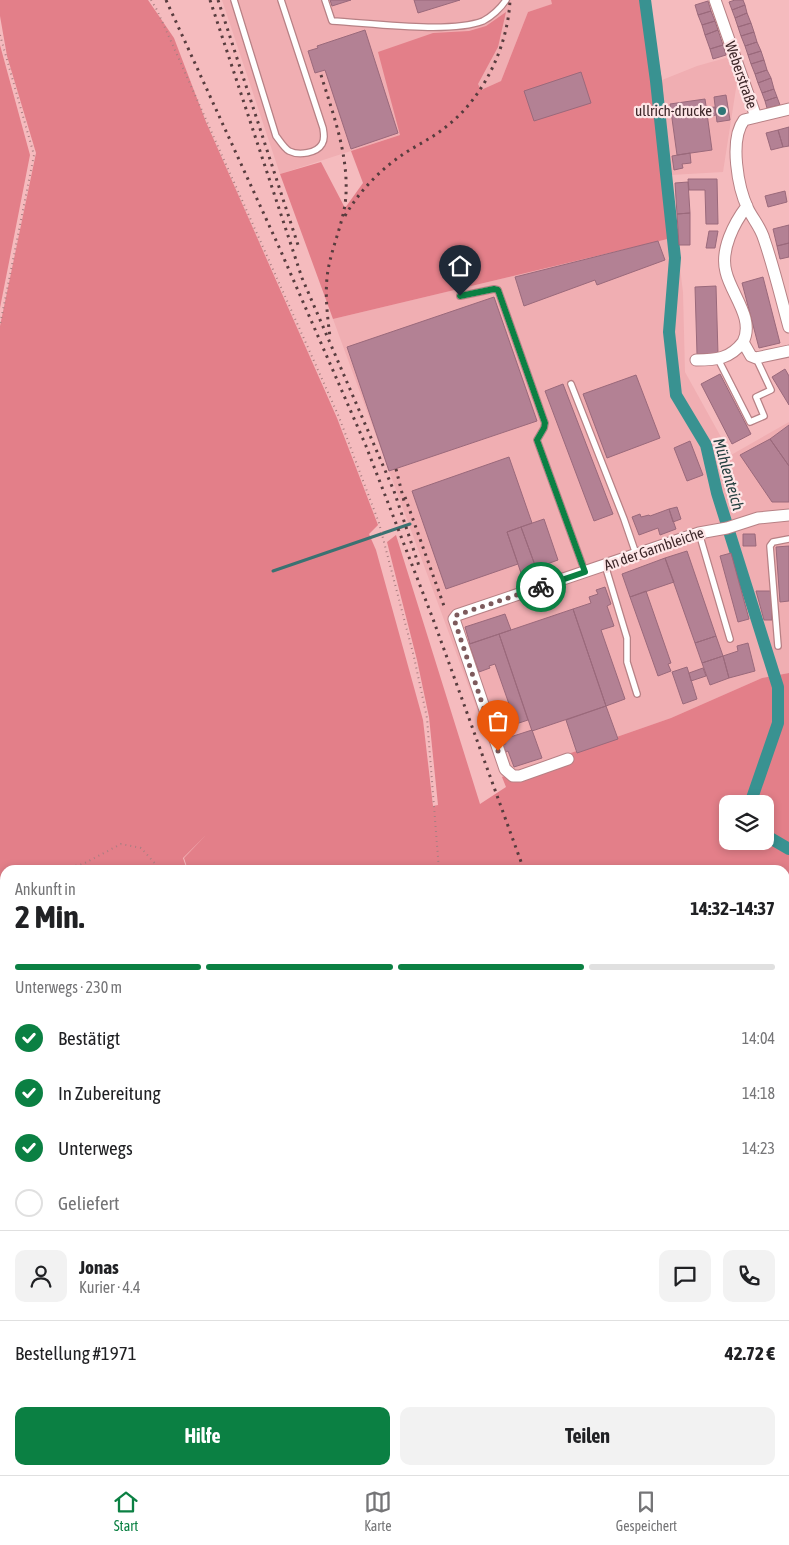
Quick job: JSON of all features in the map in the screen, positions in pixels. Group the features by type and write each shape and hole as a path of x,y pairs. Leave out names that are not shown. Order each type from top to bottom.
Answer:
{"street":[{"name":"Weberstraße","path":"715,0 756,117 789,108"},
{"path":"756,117 744,120 741,125 737,144 738,173 747,206 764,239 789,327"},
{"path":"696,360 718,359 731,354 747,335 746,322 725,271 724,260 730,236 747,206"},
{"path":"743,342 751,356 756,358 789,351"},
{"name":"An der Garnbleiche","path":"568,759 520,776 513,776 505,769 454,619 457,615 699,533 736,526 758,518 789,515"}],"lane":[{"path":"234,0 276,136 290,152 301,154 312,152 322,145 324,137 323,128 281,0"},
{"path":"326,0 332,21 440,27 467,26 485,20 502,6 506,0"},
{"path":"460,296 494,289 498,290 545,423 537,440 585,572"},
{"path":"718,359 750,422 764,416 756,397 771,390 756,358"},
{"path":"571,384 636,554"},
{"path":"699,533 730,639"},
{"path":"778,646 770,546 773,542 789,539"},
{"path":"605,565 627,638 627,662 637,694"}],"path":[{"path":"151,0 158,10 339,417 380,523 414,657 427,718 439,865"},
{"path":"0,35 34,155 0,325"},
{"path":"78,865 122,844 141,848 156,865"}],"shaded area":[{"path":"0,0 148,0 174,38 206,122 337,418 378,525 369,534 376,550 423,720 433,806 438,805 429,717 417,660 387,542 396,535 480,804 506,787 502,777 671,718 762,678 789,673 789,865 186,865 184,858 206,835 183,858 185,865 0,865 0,326 36,153 7,56 0,16"},
{"path":"222,0 551,0 553,4 528,12 501,81 400,135 280,174"},
{"path":"551,0 650,0 652,27 662,80 676,237 333,319 280,174 321,162 345,208 363,183 351,151 400,135 378,52 433,33 469,31 486,26 506,12 498,47 478,84 481,90 501,81 528,12 552,4"},
{"path":"0,45 30,155 0,308"},
{"path":"729,57 737,82 723,172 671,175 662,80 697,66"},
{"path":"676,237 683,292 685,372 731,455 789,422 789,673 762,678 671,718 502,777 333,319"}],"building":[{"path":"330,0 351,0 332,6"},
{"path":"414,0 460,0 418,13"},
{"path":"743,0 745,5 732,10 729,2"},
{"path":"708,1 711,11 698,15 695,5"},
{"path":"745,5 747,13 735,18 732,10"},
{"path":"711,11 715,21 702,25 698,15"},
{"path":"747,13 751,23 738,27 735,18"},
{"path":"715,21 718,30 705,35 702,25"},
{"path":"751,23 754,32 741,36 738,27"},
{"path":"365,30 398,133 351,149 325,70 315,73 308,51 318,48 317,46"},
{"path":"718,30 723,45 710,49 705,35"},
{"path":"754,32 757,42 745,46 741,36"},
{"path":"757,42 761,51 748,55 745,46"},
{"path":"723,45 726,55 713,59 710,49"},
{"path":"761,51 764,60 751,64 748,55"},
{"path":"764,60 767,70 755,74 751,64"},
{"path":"767,70 771,78 758,83 755,74"},
{"path":"581,72 591,103 534,121 524,91"},
{"path":"771,78 774,89 762,93 758,83"},
{"path":"774,89 777,97 765,101 762,93"},
{"name":"ullrich-drucke","path":"726,95 730,120 717,122 714,97"},
{"path":"777,97 780,105 767,108 765,101"},
{"path":"705,99 712,150 677,155 670,104"},
{"path":"715,107 716,115 707,117 706,108"},
{"path":"789,127 789,146 783,147 778,130"},
{"path":"778,130 783,147 771,150 766,133"},
{"path":"690,153 691,163 682,164 683,168 674,170 672,156"},
{"path":"688,179 717,179 718,224 706,224 705,190 689,190"},
{"path":"688,182 690,213 677,214 675,183"},
{"path":"785,191 787,202 768,207 765,196"},
{"path":"690,213 690,245 679,245 677,214"},
{"path":"789,225 789,243 777,246 773,229"},
{"path":"709,231 718,231 715,248 706,248"},
{"path":"658,241 665,260 597,285 595,280 524,306 515,277"},
{"path":"789,243 789,257 780,259 777,246"},
{"path":"763,277 780,343 759,348 742,283"},
{"path":"716,286 718,354 697,354 695,287"},
{"path":"494,297 537,421 389,471 347,347"},
{"path":"785,369 789,376 789,405 772,377"},
{"path":"720,374 751,434 732,444 701,384"},
{"path":"636,375 660,438 607,458 583,394"},
{"path":"563,384 613,514 594,521 545,391"},
{"path":"789,425 789,466 770,439"},
{"path":"770,439 789,466 789,502 772,502 740,455"},
{"path":"690,441 703,475 687,481 674,448"},
{"path":"509,457 532,523 507,532 518,564 446,589 412,491"},
{"path":"677,507 681,519 673,522 669,509"},
{"path":"669,509 676,529 660,535 658,528 639,535 632,517 640,514 641,517 650,516"},
{"path":"544,519 558,560 536,568 521,527"},
{"path":"521,527 536,568 521,573 507,532"},
{"path":"743,534 755,534 756,546 743,546"},
{"path":"789,546 789,601 780,602 776,547"},
{"path":"687,551 716,636 695,643 665,558"},
{"path":"731,553 749,619 738,622 720,556"},
{"path":"665,558 674,582 630,597 622,574"},
{"path":"605,587 611,604 607,606 614,626 601,630 625,699 606,706 573,609 591,603 589,597 598,594 596,590"},
{"path":"646,591 671,663 668,664 671,671 658,676 630,597"},
{"path":"756,591 771,591 772,620 764,620"},
{"path":"573,609 606,706 532,731 499,634"},
{"path":"505,614 511,630 470,644 465,627"},
{"path":"499,634 528,720 516,724 495,664 479,672 469,644"},
{"path":"716,636 723,656 702,663 695,643"},
{"path":"748,643 755,671 729,678 723,656 738,651 737,646"},
{"path":"723,656 729,678 710,685 702,663"},
{"path":"687,667 697,699 683,704 672,672"},
{"path":"703,668 706,676 691,681 689,673"},
{"path":"606,706 618,739 577,753 566,720"},
{"path":"532,730 542,758 514,767 508,751 506,752 503,745 506,744 504,739"}],"waterway":[{"name":"Mühlenteich","path":"645,0 656,81 675,258 669,332 676,395 706,445 717,493 778,687 778,723 753,795"},
{"path":"273,571 410,524"},
{"name":"Mühlenteich","path":"774,840 789,849"}],"railway":[{"path":"166,0 279,247 366,446 433,619 522,865"},
{"path":"210,0 302,278 394,491 420,569"},
{"path":"218,0 298,245"},
{"path":"345,216 364,189 380,173 405,153 442,130 472,101 483,86 499,52 505,35 510,0"},
{"path":"321,75 339,134 346,179 344,212 327,274 326,301 330,337"},
{"path":"396,469 405,505"},
{"path":"405,497 444,606"}],"way so far":[{"path":"498,751 454,619 457,615 541,587"}],"place":[{"name":"ullrich-drucke","path":"722,111"}],"route":[{"path":"460,296 494,289 498,290 545,423 537,440 585,572 541,587"}]}
